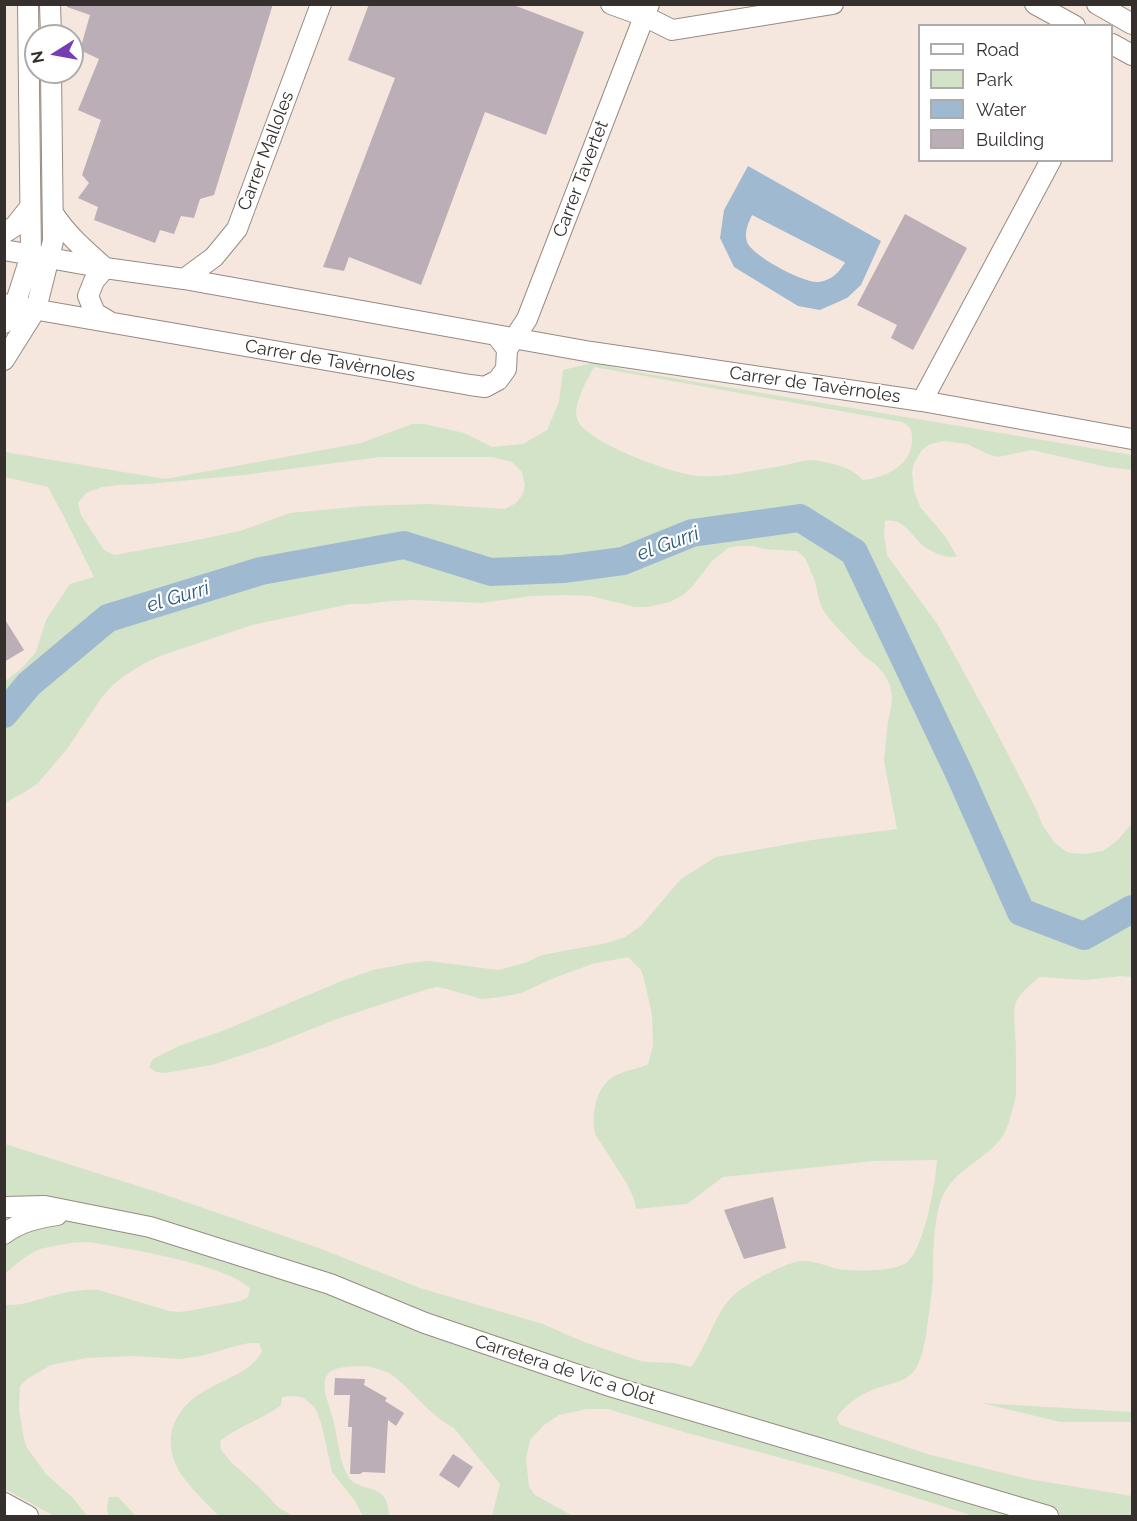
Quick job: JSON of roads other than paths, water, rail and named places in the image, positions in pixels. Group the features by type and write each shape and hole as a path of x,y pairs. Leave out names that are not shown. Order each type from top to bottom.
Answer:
{"street":[{"path":"4,360 36,309 40,257 30,207 28,4"},
{"path":"50,4 51,24"},
{"name":"Carrer Malloles","path":"184,279 214,257 237,229 321,4"},
{"path":"611,4 646,10 672,30 833,4"},
{"path":"1035,4 1071,24"},
{"path":"1097,4 1123,14"},
{"name":"Carrer Tavertet","path":"506,341 527,319 646,10"},
{"path":"1113,46 1132,55"},
{"path":"4,323 13,311 10,305 40,257 53,242 51,84"},
{"path":"922,401 1050,162"},
{"path":"4,233 15,226 30,207"},
{"path":"53,213 62,228 105,268 94,281 88,296 95,313 110,322"},
{"name":"Carrer de Tavèrnoles","path":"4,250 184,279 506,341 922,401 1132,439"},
{"name":"Carrer de Tavèrnoles","path":"10,305 485,387 498,380 506,369 506,341"},
{"name":"Carretera de Vic a Olot","path":"4,1207 45,1206 150,1227 330,1284 424,1323 613,1387 1048,1516"},
{"name":"Carretera de Vic a Olot","path":"4,1234 14,1226 37,1218 85,1213"},
{"path":"4,1503 28,1516"}],"water":[{"path":"748,166 881,241 861,285 847,298 820,310 798,306 734,267 720,238 724,210","holes":["752,215 845,263 834,276 819,282 803,279 780,268 758,254 747,242 746,231"]}],"waterway":[{"name":"el Gurri","path":"4,714 29,684 108,618 261,571 404,545 491,572 563,569 623,561 692,533 800,518 854,552 959,773 1021,912 1084,936 1132,909"}]}
